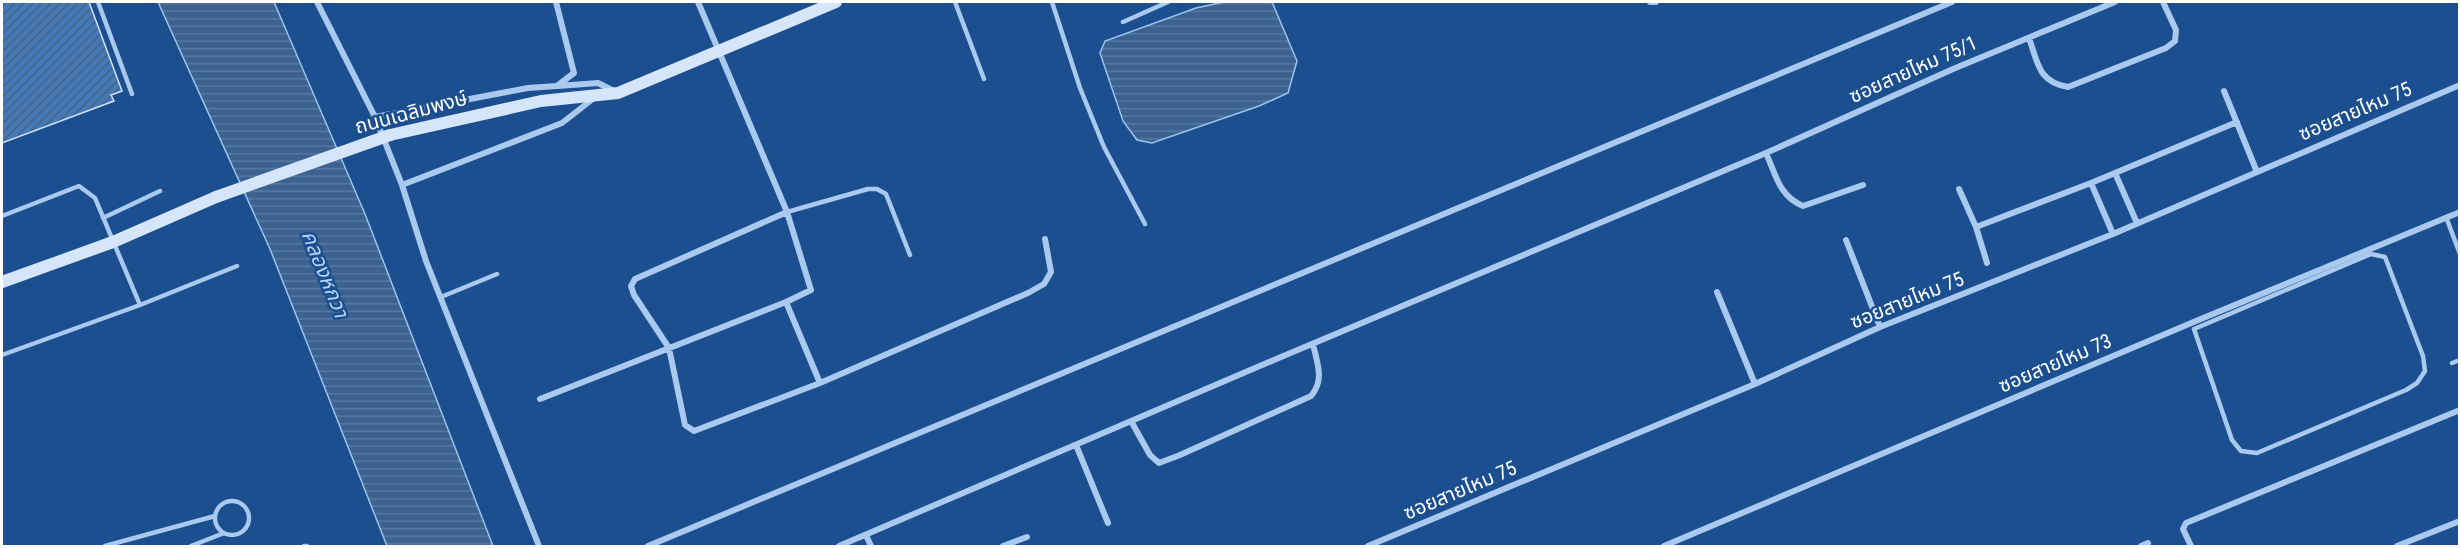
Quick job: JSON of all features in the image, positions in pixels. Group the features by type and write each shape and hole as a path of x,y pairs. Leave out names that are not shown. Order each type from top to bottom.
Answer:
{"main road":[{"name":"ถนนเฉลิมพงษ์","path":"2,282 113,242 216,197 390,135 541,101 618,93 836,2"}],"street":[{"path":"317,2 375,117 402,185 426,261 539,546"},
{"path":"556,2 574,73 557,86"},
{"path":"540,399 786,302 811,290 787,212 698,2"},
{"path":"1650,2 1656,2"},
{"path":"648,546 1952,2"},
{"name":"ซอยสายไหม 75/1","path":"839,546 1766,153 1953,69 2115,2"},
{"path":"2029,38 2046,79 2055,85 2067,87 2166,48 2175,41 2176,30 2163,2"},
{"path":"375,117 528,87 598,82 618,93"},
{"name":"ซอยสายไหม 75","path":"1368,546 1755,384 1880,327 2137,224 2460,85"},
{"path":"2224,91 2257,172"},
{"path":"402,185 562,123 596,95"},
{"path":"1976,227 2091,183 2237,122"},
{"path":"1766,153 1782,191 1791,201 1803,206 1863,185"},
{"path":"2115,173 2137,224"},
{"path":"2091,183 2113,234"},
{"path":"1959,189 1976,227 1987,263"},
{"path":"787,212 635,279 631,286 634,295 669,348 685,425 694,430 820,383 1044,284 1052,272 1045,239"},
{"name":"ซอยสายไหม 73","path":"1664,546 2460,212"},
{"path":"1846,240 1880,327"},
{"path":"1717,292 1755,384"},
{"path":"786,302 820,383"},
{"path":"1131,421 1150,455 1159,463 1180,455 1311,396 1317,389 1320,379 1313,344"},
{"path":"2191,546 2183,529 2186,523 2460,410"},
{"path":"1076,445 1108,523"},
{"path":"2397,546 2460,521"},
{"path":"866,535 871,546"},
{"path":"1003,546 1027,537"},
{"path":"2141,546 2148,543"}],"lane":[{"path":"98,2 132,94"},
{"path":"955,2 984,79"},
{"path":"1052,2 1080,88 1100,137 1145,224"},
{"path":"1123,22 1168,2"},
{"path":"2,216 79,186 94,198 140,305"},
{"path":"787,212 868,189 877,189 886,194 910,255"},
{"path":"103,218 160,191"},
{"path":"2446,217 2458,243 2460,254"},
{"path":"2194,329 2371,254 2379,254 2385,257 2390,267 2423,356 2425,371 2417,383 2406,390 2257,453 2241,451 2232,440 2194,329 2196,321"},
{"path":"2,355 140,305 237,266"},
{"path":"441,297 497,274"},
{"path":"2452,363 2460,360"},
{"path":"234,500 241,502 249,513 248,526 243,532 230,535 224,533 215,523 215,516 221,504 234,500"},
{"path":"105,546 215,516"},
{"path":"191,546 224,533"}],"water":[{"name":"คลองหกวา","path":"158,2 274,2 365,214 493,546 387,546 270,249"},
{"path":"1224,2 1272,2 1297,61 1288,93 1259,106 1152,143 1137,140 1123,121 1100,53 1105,41 1196,8"}],"building":[{"path":"2,2 89,2 122,91 111,95 114,101 2,143"}]}
